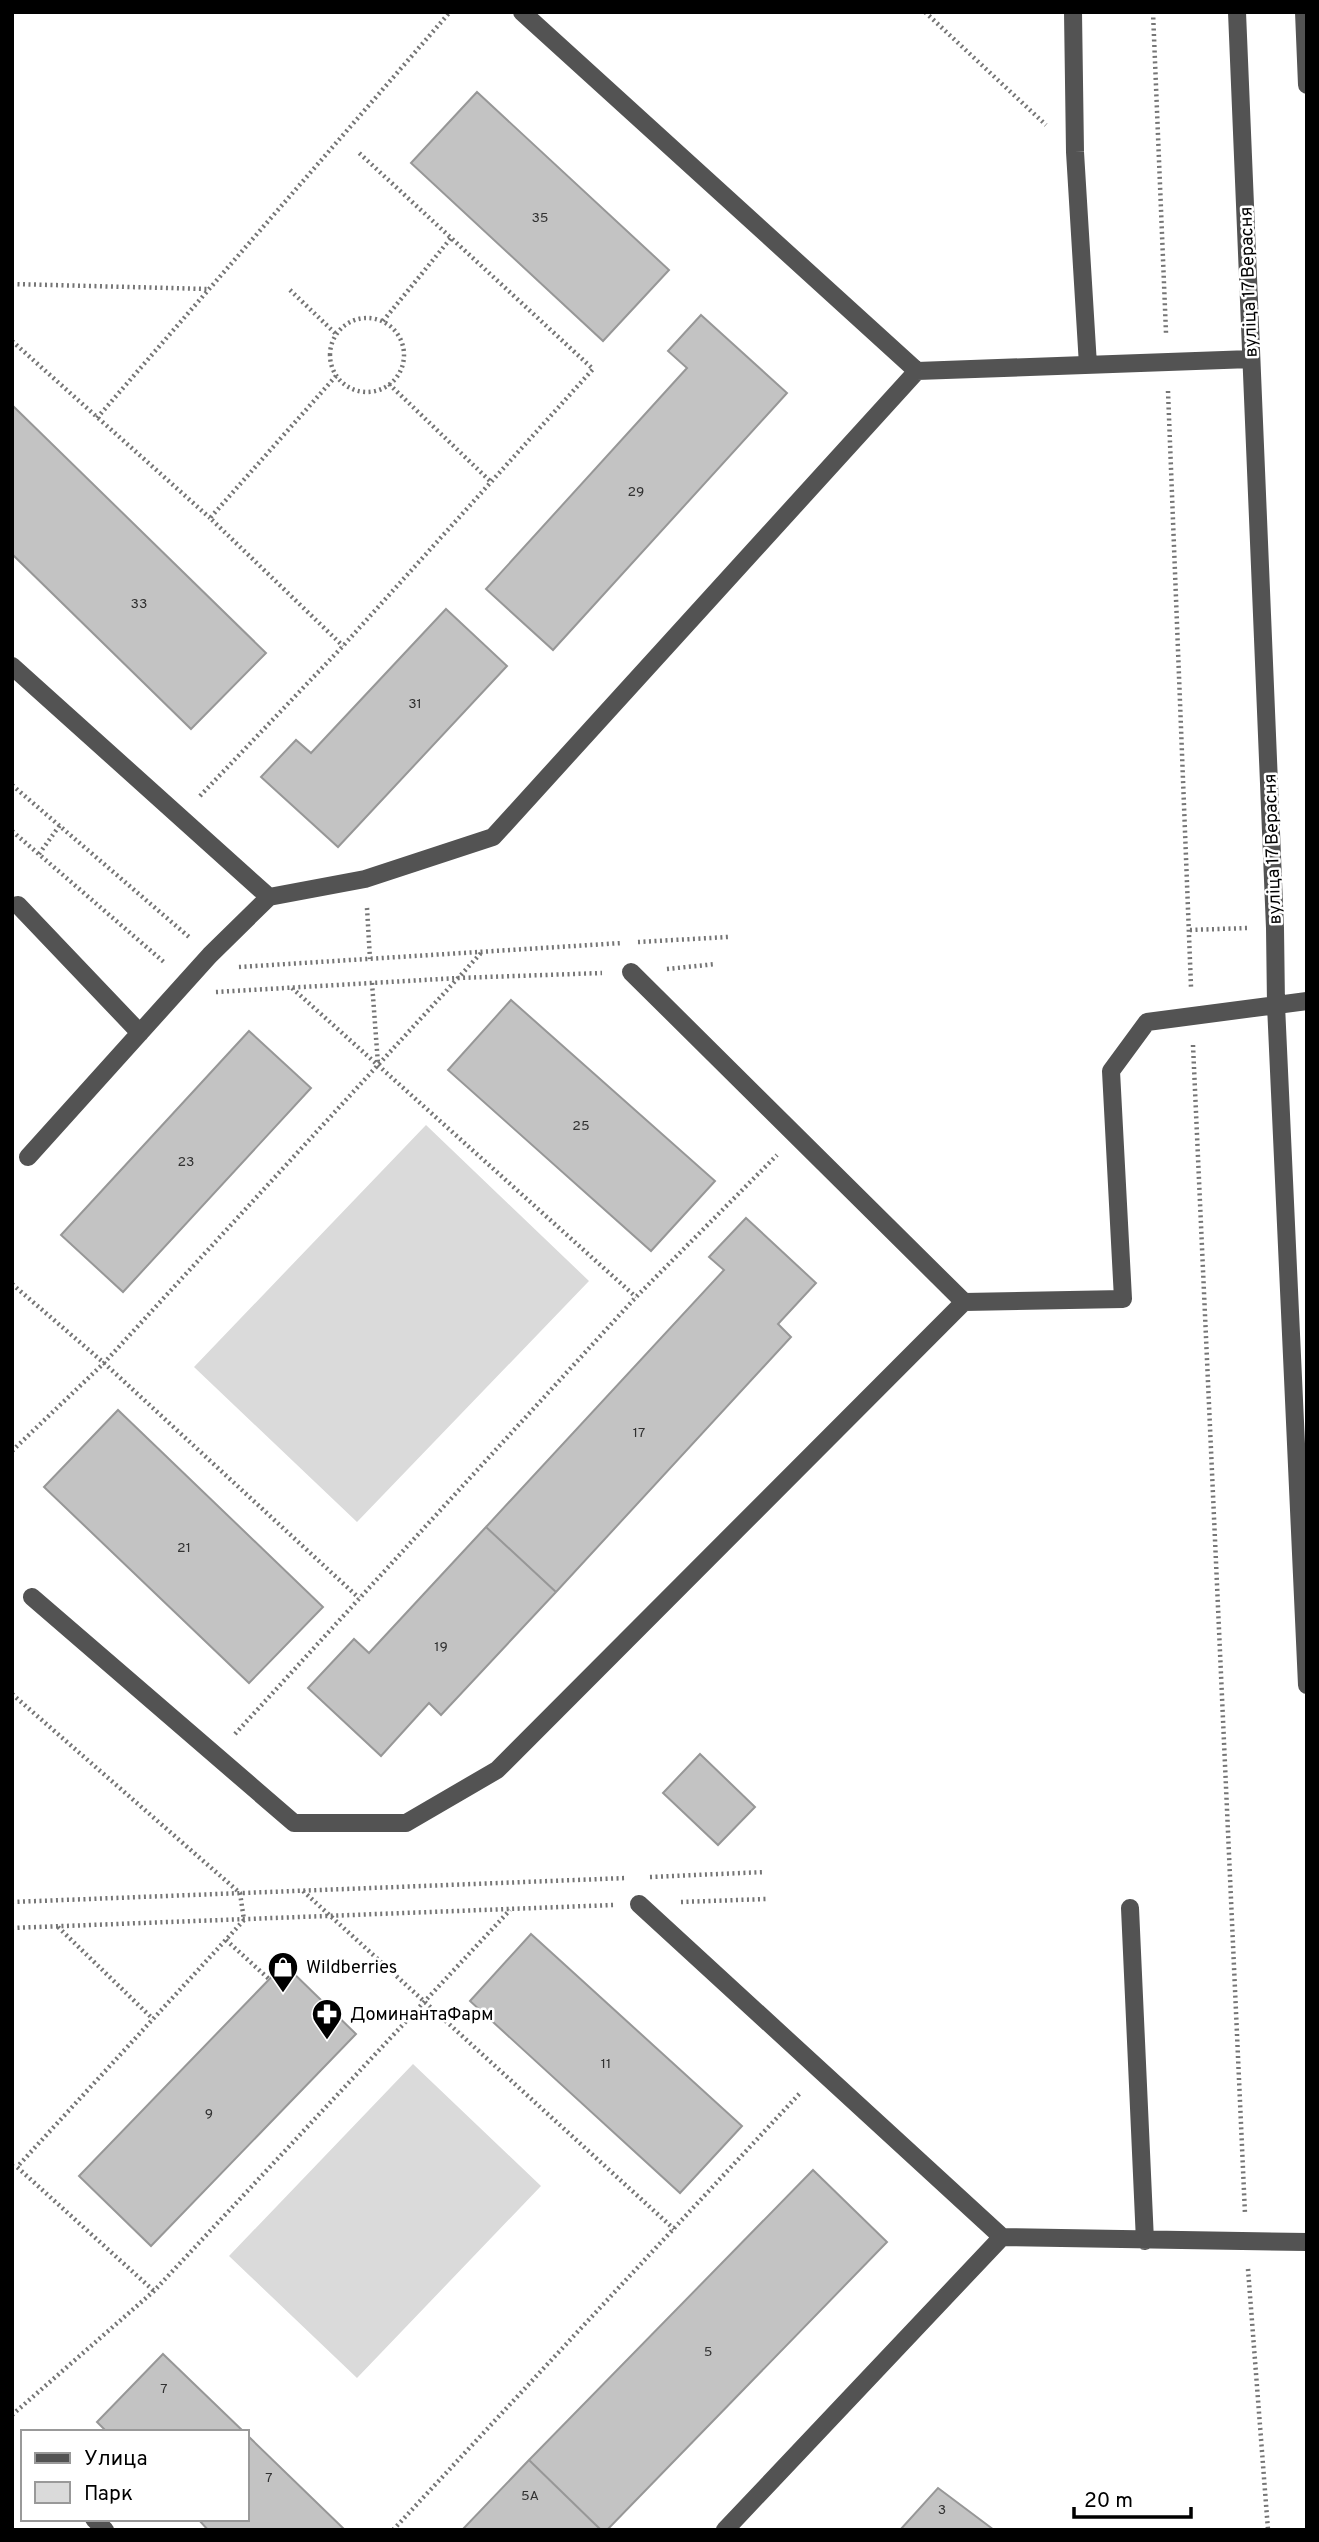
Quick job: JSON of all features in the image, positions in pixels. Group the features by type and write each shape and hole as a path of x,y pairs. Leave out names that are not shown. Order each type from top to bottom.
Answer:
{"street":[{"path":"522,12 917,371 1251,359"},
{"path":"1073,12 1075,152 1088,365"},
{"name":"вуліца 17 Верасня","path":"1237,12 1275,914 1276,1004 1307,1685"},
{"path":"1304,12 1307,85"},
{"path":"28,1157 210,955 269,897 365,879 493,837 917,371"},
{"path":"12,666 269,897"},
{"path":"18,905 140,1033"},
{"path":"631,972 964,1302"},
{"path":"32,1597 294,1823 406,1823 497,1770 964,1302 1124,1300 1111,1071 1147,1022 1307,1000"},
{"path":"639,1904 1002,2237 1307,2242"},
{"path":"1130,1908 1145,2241"},
{"path":"725,2530 1002,2237"}],"path":[{"path":"97,418 450,12"},
{"path":"925,12 1075,152"},
{"path":"1153,12 1192,1016 1246,2243 1268,2530"},
{"path":"180,817 344,646 593,369 357,151"},
{"path":"382,321 451,238"},
{"path":"12,284 209,289"},
{"path":"290,290 336,334"},
{"path":"357,319 382,321 394,329 401,341 404,354 402,367 389,384 372,392 345,386 330,363 330,348 336,334 357,319"},
{"path":"12,341 210,518 344,646"},
{"path":"210,518 336,376"},
{"path":"389,384 490,481"},
{"path":"12,785 224,968 728,937"},
{"path":"39,854 60,825"},
{"path":"12,831 200,992 631,972 716,964"},
{"path":"365,879 370,959"},
{"path":"12,1451 104,1363 482,952"},
{"path":"372,983 378,1065"},
{"path":"291,988 636,1297"},
{"path":"215,1755 636,1297 796,1136"},
{"path":"12,1284 104,1363 359,1598"},
{"path":"12,1694 240,1893 244,1920"},
{"path":"643,1877 765,1872"},
{"path":"12,1902 629,1878"},
{"path":"303,1890 674,2229"},
{"path":"12,1928 766,1899"},
{"path":"12,2415 154,2291 510,1910"},
{"path":"154,2291 15,2166 244,1920"},
{"path":"58,1926 153,2019"},
{"path":"226,1940 269,1979"},
{"path":"393,2530 821,2071"}],"green space":[{"path":"426,1125 589,1281 357,1522 194,1367"},
{"path":"413,2064 541,2186 357,2378 229,2256"}],"building":[{"path":"477,92 669,270 603,341 411,163"},
{"path":"701,315 787,393 553,650 486,589 687,368 668,351"},
{"path":"12,405 266,653 191,729 12,554"},
{"path":"446,609 507,666 338,847 261,777 296,740 311,753"},
{"path":"511,1000 715,1181 651,1251 448,1070"},
{"path":"249,1031 311,1088 123,1292 61,1235"},
{"path":"746,1218 816,1283 778,1324 791,1337 556,1592 486,1527 724,1270 709,1257"},
{"path":"118,1410 323,1607 249,1683 44,1487"},
{"path":"486,1527 556,1592 441,1715 429,1703 381,1756 308,1688 354,1639 369,1653"},
{"path":"700,1754 755,1807 718,1845 663,1793"},
{"path":"531,1934 742,2126 680,2193 470,2001"},
{"path":"284,1964 356,2034 151,2246 79,2176"},
{"path":"813,2170 887,2242 607,2530 601,2530 529,2460"},
{"path":"163,2354 242,2430 105,2430 97,2422"},
{"path":"248,2436 345,2530 208,2530 200,2521 248,2521"},
{"path":"529,2460 601,2530 462,2530"},
{"path":"938,2488 994,2530 900,2530"}],"place":[{"name":"Wildberries","path":"283,1994"},
{"name":"ДоминантаФарм","path":"327,2041"}]}
